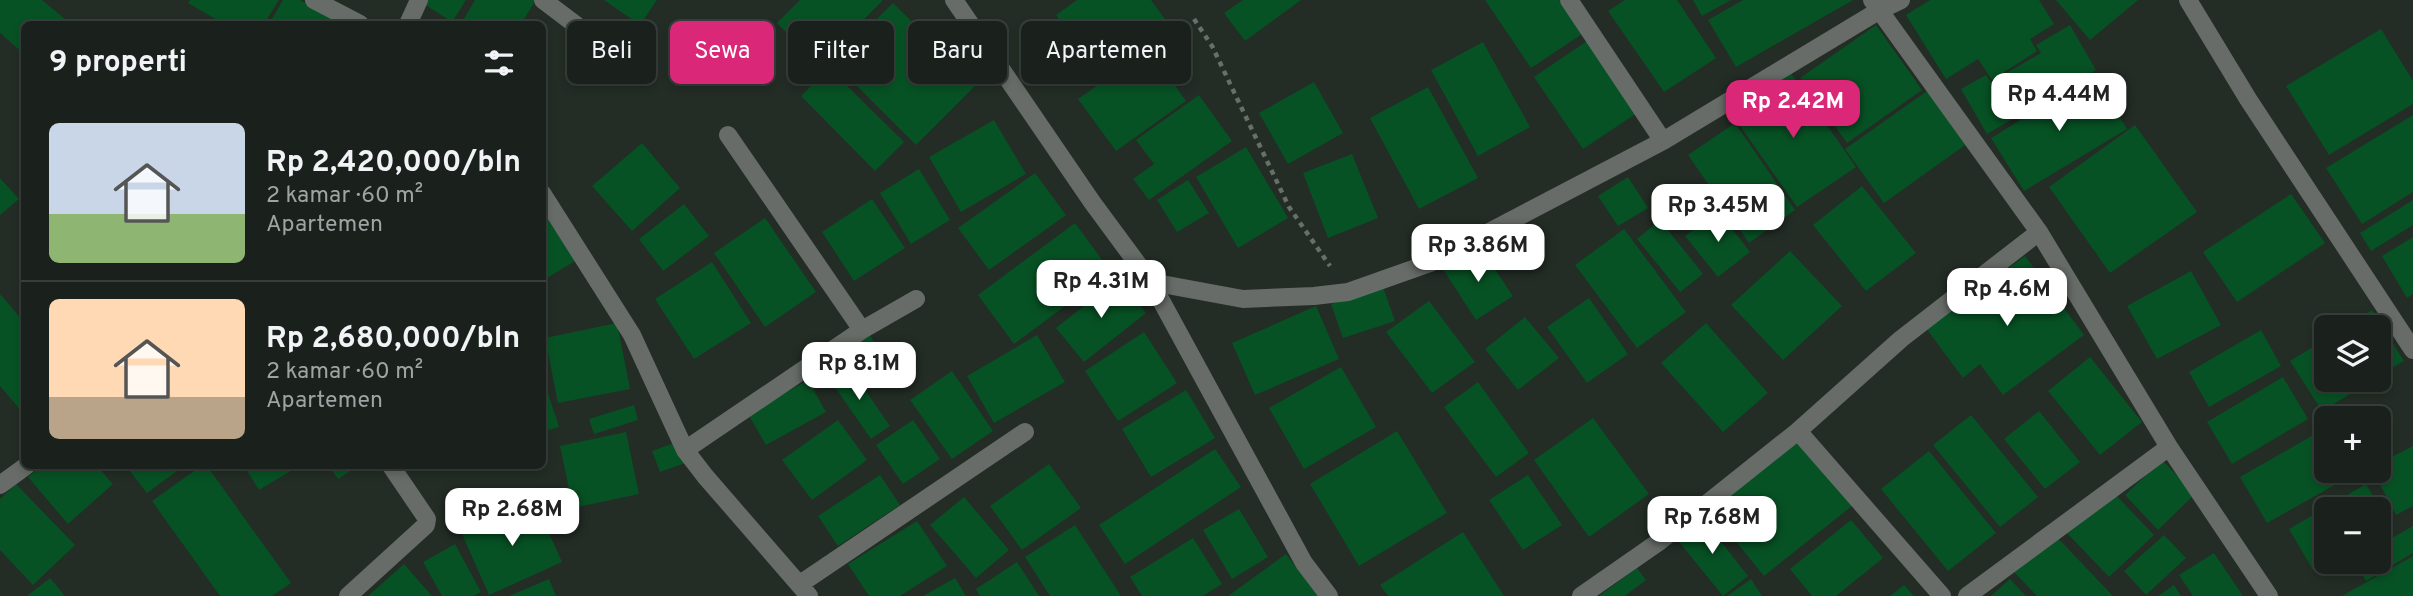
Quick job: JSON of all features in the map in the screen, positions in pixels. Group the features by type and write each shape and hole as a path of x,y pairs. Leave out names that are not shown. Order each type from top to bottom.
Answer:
{"street":[{"path":"314,0 354,21"},
{"path":"409,21 419,0"},
{"path":"543,0 571,21"},
{"path":"954,0 1092,202 1151,282 1304,563 1329,596"},
{"path":"1569,0 1663,141"},
{"path":"1151,282 1243,299 1348,292 1430,263 1663,141 1876,5 1901,0"},
{"path":"2188,0 2248,99 2413,350"},
{"path":"1876,5 2039,232 2169,447 2269,596"},
{"path":"728,135 862,330"},
{"path":"546,199 632,335 685,450 804,590 1025,432"},
{"path":"1581,596 1660,541 1798,430 1900,339 2039,232"},
{"path":"685,450 862,330 916,299"},
{"path":"1798,430 1942,596"},
{"path":"1967,596 2169,447"},
{"path":"0,485 22,469"},
{"path":"348,596 426,525 427,519 393,469"}],"path":[{"path":"1194,19 1212,46 1289,207 1348,292"}],"building":[{"path":"0,0 42,0 67,21 21,21 21,51 0,33"},
{"path":"190,0 279,0 266,21 219,21 188,3"},
{"path":"283,0 300,0 338,21 271,21"},
{"path":"418,0 466,0 450,21"},
{"path":"475,0 536,0 523,21 463,21"},
{"path":"604,0 657,0 643,21 634,21"},
{"path":"800,0 883,0 862,21 788,21 788,34 777,23"},
{"path":"1077,0 1151,0 1166,21 1060,21 1056,15"},
{"path":"1243,0 1301,0 1245,41 1224,13"},
{"path":"1485,0 1559,0 1582,34 1531,68"},
{"path":"1625,0 1677,0 1716,58 1664,92 1608,11"},
{"path":"1693,0 1731,0 1702,16"},
{"path":"1743,0 1853,0 1736,67 1708,20"},
{"path":"1930,0 2039,0 2054,24 2030,39 2037,51 1992,80 1978,59 1946,79 1906,15"},
{"path":"2056,0 2138,0 2090,40"},
{"path":"893,3 911,21 908,21 908,84 976,85 916,145 855,84 894,84 894,21 875,21"},
{"path":"1876,25 1922,90 1847,143 1800,78"},
{"path":"2070,25 2096,70 1987,134 1961,89 1986,75 1991,82 2041,53 2036,45"},
{"path":"2381,29 2413,81 2413,104 2329,155 2286,86"},
{"path":"1587,41 1637,113 1583,149 1534,77"},
{"path":"1483,42 1530,127 1478,156 1431,70"},
{"path":"1790,72 1856,167 1797,207 1731,113"},
{"path":"2094,75 2127,129 2024,191 1991,138"},
{"path":"1314,82 1343,133 1288,164 1259,113"},
{"path":"813,84 845,84 904,142 875,171 801,96"},
{"path":"1099,84 1174,84 1186,101 1116,151 1078,99"},
{"path":"1428,87 1478,178 1419,209 1370,118"},
{"path":"1930,89 1968,143 1884,203 1845,149"},
{"path":"1199,95 1232,141 1149,200 1133,179 1154,164 1136,140"},
{"path":"2413,115 2413,192 2362,224 2326,168"},
{"path":"994,120 1026,174 961,212 929,157"},
{"path":"1735,123 1795,210 1749,243 1688,155"},
{"path":"2135,125 2197,212 2110,273 2049,187"},
{"path":"642,143 680,188 632,231 592,186"},
{"path":"1246,147 1288,218 1238,248 1196,177"},
{"path":"1352,154 1378,218 1328,238 1303,173"},
{"path":"919,169 950,220 911,244 880,193"},
{"path":"1035,173 1066,215 989,270 958,228"},
{"path":"1628,177 1648,208 1618,226 1598,196"},
{"path":"0,178 19,199 0,215"},
{"path":"1188,180 1209,213 1177,232 1157,200"},
{"path":"1862,186 1916,253 1866,291 1813,225"},
{"path":"2291,194 2325,243 2237,302 2203,252"},
{"path":"872,199 905,248 854,281 822,232"},
{"path":"2413,200 2413,225 2371,251 2360,233"},
{"path":"684,204 709,236 663,271 639,239"},
{"path":"1718,211 1750,252 1718,277 1685,236"},
{"path":"546,216 575,261 546,279"},
{"path":"765,218 816,292 765,327 714,253"},
{"path":"1660,220 1703,274 1680,292 1637,239"},
{"path":"1075,223 1111,272 1014,344 978,295"},
{"path":"1624,229 1686,312 1637,348 1575,265"},
{"path":"2413,237 2413,294 2407,298 2382,256"},
{"path":"1480,247 1513,296 1476,320 1444,271"},
{"path":"1790,251 1842,306 1783,360 1731,305"},
{"path":"2025,256 2084,335 2003,395 1980,364 1963,378 1926,328"},
{"path":"712,262 751,323 694,359 655,299"},
{"path":"2191,271 2221,325 2157,359 2127,306"},
{"path":"1118,279 1146,313 1084,362 1056,328"},
{"path":"1383,287 1395,321 1343,338 1331,304"},
{"path":"0,294 21,318 21,410 0,386"},
{"path":"1589,298 1628,354 1587,383 1547,327"},
{"path":"1429,301 1475,362 1432,393 1386,332"},
{"path":"1316,306 1339,359 1255,395 1232,343"},
{"path":"1525,317 1559,358 1518,390 1485,349"},
{"path":"617,323 630,389 558,403 546,338"},
{"path":"1706,323 1768,393 1723,432 1661,363"},
{"path":"2261,330 2281,366 2209,407 2189,372"},
{"path":"1144,332 1177,383 1118,421 1085,371"},
{"path":"869,333 888,369 866,381 846,345"},
{"path":"1037,335 1065,382 994,423 967,376"},
{"path":"2391,340 2404,361 2391,368"},
{"path":"2314,346 2314,392 2353,392 2330,406 2319,406 2290,361"},
{"path":"2090,357 2142,422 2100,455 2048,391"},
{"path":"847,364 890,426 871,439 828,377"},
{"path":"1341,367 1376,427 1304,469 1269,408"},
{"path":"952,371 993,431 952,459 910,400"},
{"path":"2283,377 2308,419 2232,464 2207,422"},
{"path":"808,380 826,412 766,445 748,414"},
{"path":"1478,382 1529,453 1496,477 1444,407"},
{"path":"546,390 559,427 546,431"},
{"path":"1186,390 1215,438 1151,477 1122,429"},
{"path":"634,405 638,420 594,434 589,419"},
{"path":"2039,411 2080,462 2045,489 2004,439"},
{"path":"1971,415 2038,497 2000,527 1933,445"},
{"path":"1593,418 1649,494 1589,537 1534,460"},
{"path":"838,420 867,460 812,500 782,460"},
{"path":"913,420 940,459 903,484 876,445"},
{"path":"1397,431 1447,513 1359,566 1310,484"},
{"path":"626,432 639,494 573,508 560,446"},
{"path":"2314,435 2314,483 2338,483 2267,523 2240,477"},
{"path":"1798,440 1852,506 1764,576 1711,511"},
{"path":"677,442 685,463 660,472 652,451"},
{"path":"2413,446 2413,506 2396,515 2391,505 2391,497 2387,497 2379,483 2391,483 2391,457"},
{"path":"1215,449 1241,487 1125,564 1099,525"},
{"path":"1929,451 1996,533 1948,571 1881,489"},
{"path":"2162,460 2195,494 2158,530 2125,495"},
{"path":"1049,464 1081,508 1022,550 990,506"},
{"path":"37,469 100,469 113,484 68,524 28,477"},
{"path":"128,469 180,469 147,493"},
{"path":"197,469 209,469 291,583 272,596 220,596 152,501"},
{"path":"246,469 294,469 259,490"},
{"path":"331,469 353,469 338,479"},
{"path":"880,475 900,505 838,546 818,516"},
{"path":"1528,475 1562,525 1523,550 1489,500"},
{"path":"16,484 75,545 33,585 0,550 0,499"},
{"path":"2366,484 2374,497 2344,497"},
{"path":"2112,491 2154,535 2109,577 2067,533"},
{"path":"964,497 1009,550 976,578 930,525"},
{"path":"535,502 562,562 489,595 462,534"},
{"path":"1239,509 1268,557 1232,579 1203,530"},
{"path":"2314,514 2314,569 2313,570 2289,529"},
{"path":"1701,516 1748,576 1723,596 1675,537"},
{"path":"1851,520 1883,558 1836,596 1812,596 1790,569"},
{"path":"917,521 947,566 900,596 869,596 848,564"},
{"path":"1075,525 1121,596 1050,596 1025,557"},
{"path":"2413,526 2413,553 2391,566 2391,539"},
{"path":"1463,532 1504,596 1388,596 1380,585"},
{"path":"2054,534 2113,596 2037,596 2014,572"},
{"path":"2164,535 2186,558 2146,595 2124,571"},
{"path":"1193,538 1222,584 1203,596 1142,596 1130,577"},
{"path":"455,544 481,592 474,596 442,596 423,562"},
{"path":"2214,553 2243,596 2193,596 2179,575"},
{"path":"1286,554 1318,596 1228,596"},
{"path":"2413,556 2413,596 2342,596 2381,574 2391,574 2391,568"},
{"path":"1017,562 1039,596 980,596 976,589"},
{"path":"404,564 432,596 368,596"},
{"path":"1637,568 1646,580 1625,596 1599,596"},
{"path":"2362,574 2378,574 2366,581"},
{"path":"50,578 65,596 27,596"},
{"path":"955,578 966,596 923,596"},
{"path":"549,579 556,596 509,596"},
{"path":"1751,579 1762,596 1727,596"},
{"path":"2010,579 2026,596 1991,596"},
{"path":"1904,585 1914,596 1890,596"},
{"path":"2174,585 2181,596 2158,596"}]}
